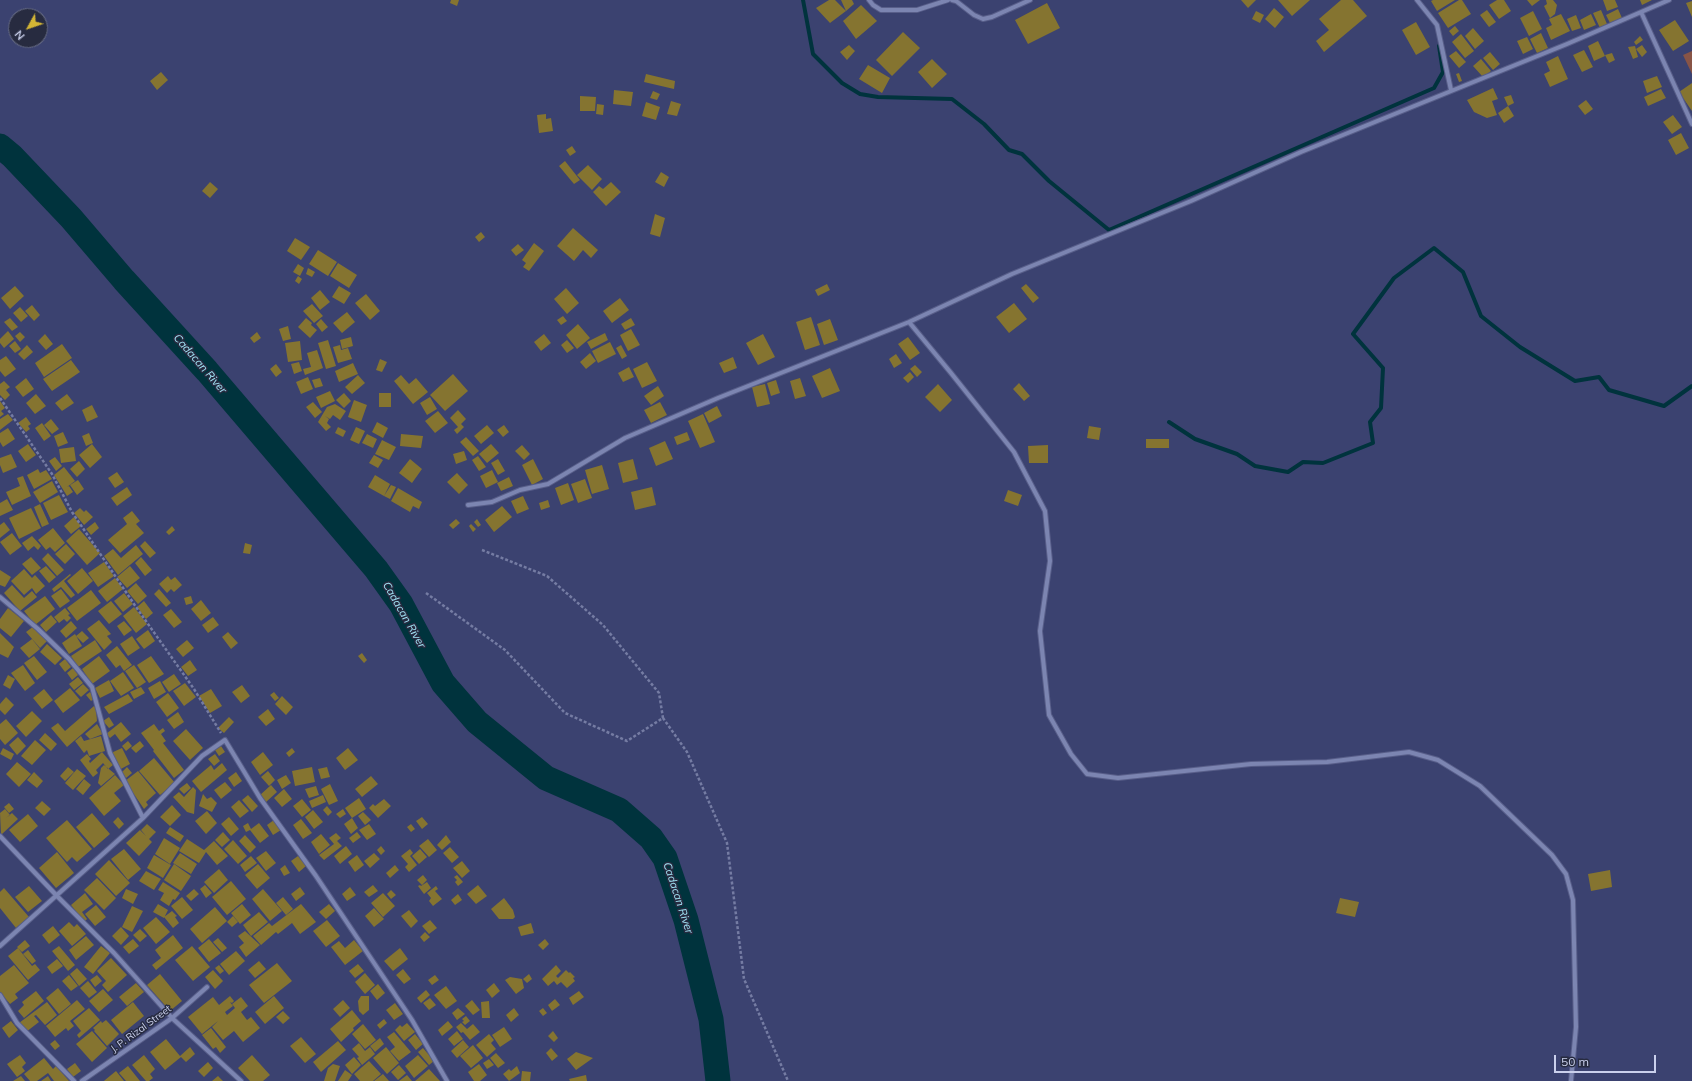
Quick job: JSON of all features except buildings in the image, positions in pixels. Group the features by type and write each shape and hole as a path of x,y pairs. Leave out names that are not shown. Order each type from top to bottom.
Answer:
{"street":[{"path":"869,0 873,5 881,10 917,10 948,0"},
{"path":"952,0 956,1 974,15 983,19 992,17 1030,0"},
{"path":"1417,0 1437,25 1450,90"},
{"path":"468,505 492,502 520,490 548,484 632,435 718,398 909,322 1012,274 1191,201 1301,152 1450,90 1567,44 1668,0"},
{"path":"1641,12 1692,124"},
{"path":"909,322 1014,452 1045,511 1050,561 1040,631 1048,715 1071,754 1087,774 1118,778 1251,764 1327,762 1408,752 1438,760 1480,786 1552,855 1566,874 1573,900 1576,1027 1571,1081"},
{"path":"0,597 38,629 69,659 92,687 110,753 143,818"},
{"path":"0,946 143,818 202,756 225,740 260,798 316,876 412,1020 447,1081"},
{"path":"0,836 56,896 114,953 172,1018 241,1081"},
{"name":"J. P. Rizal Street","path":"82,1081 172,1018 207,987"},
{"path":"0,995 17,1023 74,1081"}],"path":[{"path":"0,398 52,474 72,512 136,607 194,689 225,740"},
{"path":"482,550 547,576 603,625 659,693 663,718 687,752 727,843 744,979 788,1081"},
{"path":"426,593 505,650 565,713 627,741 663,718"}],"shaded area":[{"path":"1692,51 1692,74 1683,55"}],"waterway":[{"path":"803,0 813,54 842,83 860,94 878,97 952,99 984,124 1009,150 1022,154 1049,181 1109,230 1434,88 1443,72 1439,46"},
{"name":"Cadacan River","path":"0,146 12,156 71,218 124,280 207,371 376,569 401,604 443,683 477,722 546,778 619,810 651,838 665,858 686,920 711,1019 718,1081"},
{"path":"1169,422 1195,439 1237,454 1255,466 1288,472 1303,462 1323,463 1373,443 1370,422 1381,408 1383,368 1353,334 1394,278 1434,248 1463,272 1481,316 1520,347 1575,381 1599,377 1609,390 1664,406 1692,386"}]}
